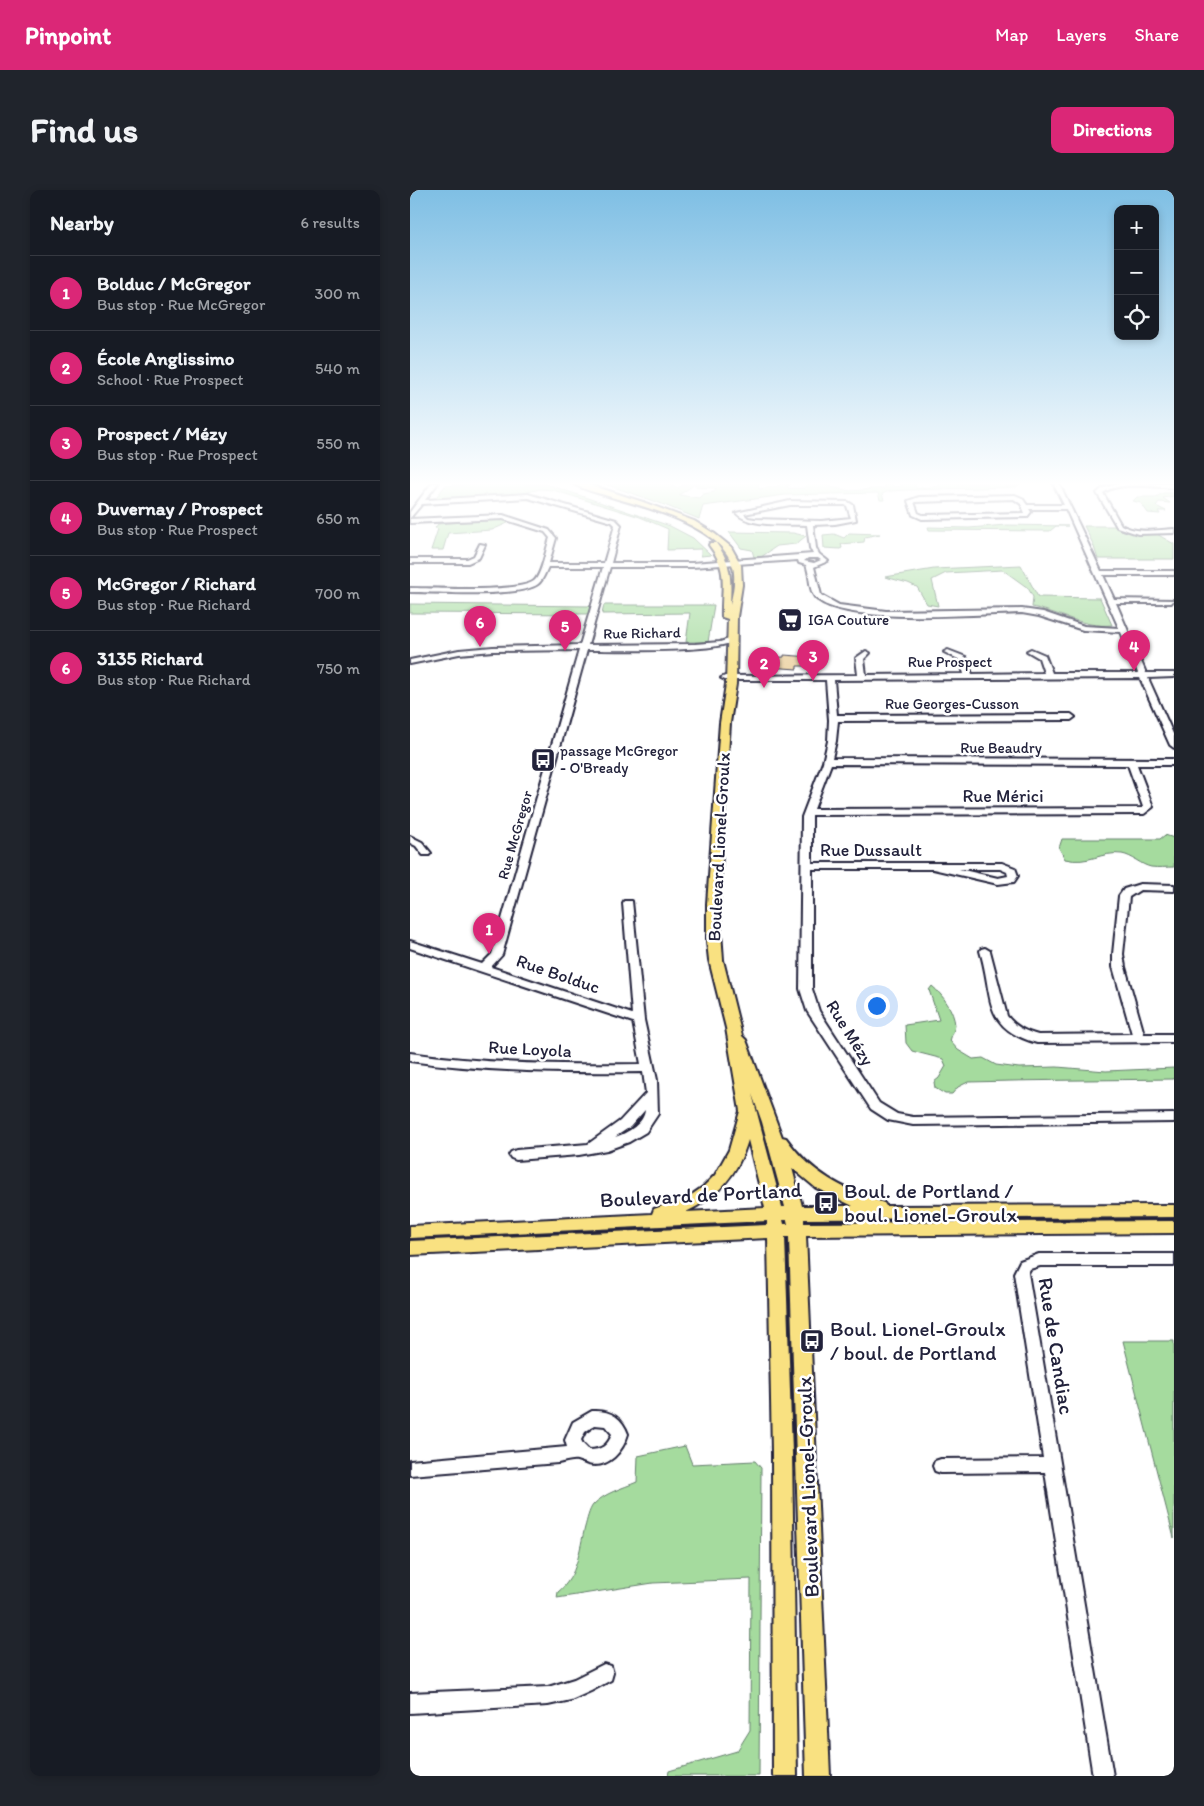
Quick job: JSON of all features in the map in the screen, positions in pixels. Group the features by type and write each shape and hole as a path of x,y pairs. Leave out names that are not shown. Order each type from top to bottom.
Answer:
{"main road":[{"path":"723,557 726,563"},
{"path":"735,557 737,562"},
{"name":"Boulevard Lionel-Groulx","path":"729,678 733,617 739,583 737,562"},
{"name":"Boulevard Lionel-Groulx","path":"726,563 730,705 725,723 713,923 716,960 733,1028 747,1110 773,1201 775,1222 782,1453 785,1776"},
{"name":"Boulevard Lionel-Groulx","path":"733,1028 745,1052 770,1122 796,1221 818,1776"},
{"path":"597,1222 672,1211 690,1204 704,1195 719,1182 732,1163 743,1132 747,1110"},
{"path":"770,1122 784,1149 800,1167 816,1180 837,1192 867,1204 893,1211"},
{"name":"Boulevard de Portland","path":"410,1248 796,1221 893,1211 1174,1211"},
{"name":"Boulevard de Portland","path":"796,1221 1174,1226"},
{"name":"Boulevard de Portland","path":"410,1232 597,1222 775,1222"}],"street":[{"path":"410,562 472,560 477,557"},
{"path":"410,590 520,589 538,582 547,557"},
{"name":"Rue McGregor","path":"484,968 497,955 610,557"},
{"path":"544,565 692,566 812,557"},
{"path":"813,566 825,560 821,557"},
{"path":"1092,557 1174,745"},
{"path":"803,559 813,566"},
{"path":"813,566 815,589 820,598 835,606 850,610 878,613 1022,611 1040,614 1083,628 1123,630"},
{"path":"1099,573 1174,573"},
{"path":"1111,601 1171,601"},
{"name":"Rue Richard","path":"410,662 444,655 493,649 728,646"},
{"path":"1031,651 1042,657 1048,676"},
{"path":"948,652 963,659 969,676"},
{"path":"862,677 860,658 866,653"},
{"name":"Rue Prospect","path":"729,678 1174,675"},
{"name":"Rue Mézy","path":"830,677 834,733 828,761 812,796 808,812 805,978 808,1000 865,1091 881,1111 901,1120 1174,1118"},
{"name":"Rue Georges-Cusson","path":"834,718 1071,717"},
{"name":"Rue Beaudry","path":"828,761 1174,762"},
{"name":"Rue Mérici","path":"808,812 1144,810 1148,807 1132,762"},
{"path":"410,838 426,852"},
{"name":"Rue Dussault","path":"808,866 933,866 1002,866 1011,870 1014,876 1010,880 998,882 933,866"},
{"path":"1139,1038 1118,954 1124,896 1129,890 1138,888 1174,888"},
{"path":"516,1155 593,1147 621,1142 638,1132 646,1124 653,1108 651,1080 638,1020 628,903"},
{"name":"Rue Bolduc","path":"410,944 638,1020"},
{"path":"985,952 1002,1018 1011,1030 1017,1034 1037,1039 1174,1038"},
{"name":"Rue Loyola","path":"410,1057 437,1061 564,1069 648,1068"},
{"name":"Rue de Candiac","path":"1103,1776 1022,1280 1022,1268 1030,1261 1040,1260 1174,1260"},
{"path":"410,1468 558,1456 578,1452"},
{"path":"941,1466 1052,1465"},
{"path":"410,1703 548,1696 569,1692 588,1684 604,1673"}],"green space":[{"path":"1097,557 1174,557 1174,559 1098,559"},
{"path":"1021,565 1038,597 1100,598 1112,625 1082,622 1032,607 1033,597 1028,588 1003,570 946,573 932,580 938,606 927,604 917,587 885,577 934,569"},
{"path":"410,604 591,606 588,614 410,613"},
{"path":"604,605 714,605 708,642 686,642 690,613 602,614"},
{"path":"1165,835 1174,838 1174,867 1151,867 1122,854 1108,854 1081,860 1065,859 1059,848 1062,839 1160,839"},
{"path":"932,986 944,999 953,1014 955,1025 950,1041 958,1050 973,1059 983,1058 996,1065 1019,1068 1057,1067 1106,1071 1174,1068 1174,1079 968,1082 958,1087 952,1094 945,1094 935,1088 934,1082 939,1078 946,1066 943,1059 912,1051 906,1043 905,1025 939,1020 929,990"},
{"path":"1123,1341 1174,1341 1174,1538"},
{"path":"685,1446 692,1464 755,1461 761,1468 759,1776 668,1776 669,1771 737,1751 750,1730 751,1579 653,1583 557,1598 558,1592 565,1586 574,1570 587,1518 593,1505 608,1494 637,1482 638,1456"}],"building":[{"path":"784,655 811,657 812,666 797,666 797,669 769,667 769,658 784,657"}],"place":[{"name":"IGA Couture","path":"790,620"},
{"name":"3135 Richard","path":"480,647"},
{"name":"McGregor / Richard","path":"565,651"},
{"name":"Duvernay / Prospect","path":"1134,671"},
{"name":"Prospect / Mézy","path":"813,681"},
{"name":"École Anglissimo","path":"764,688"},
{"name":"passage McGregor - O'Bready","path":"543,760"},
{"name":"Bolduc / McGregor","path":"489,954"},
{"name":"Boul. de Portland / boul. Lionel-Groulx","path":"826,1203"},
{"name":"Boul. Lionel-Groulx / boul. de Portland","path":"812,1341"}]}
